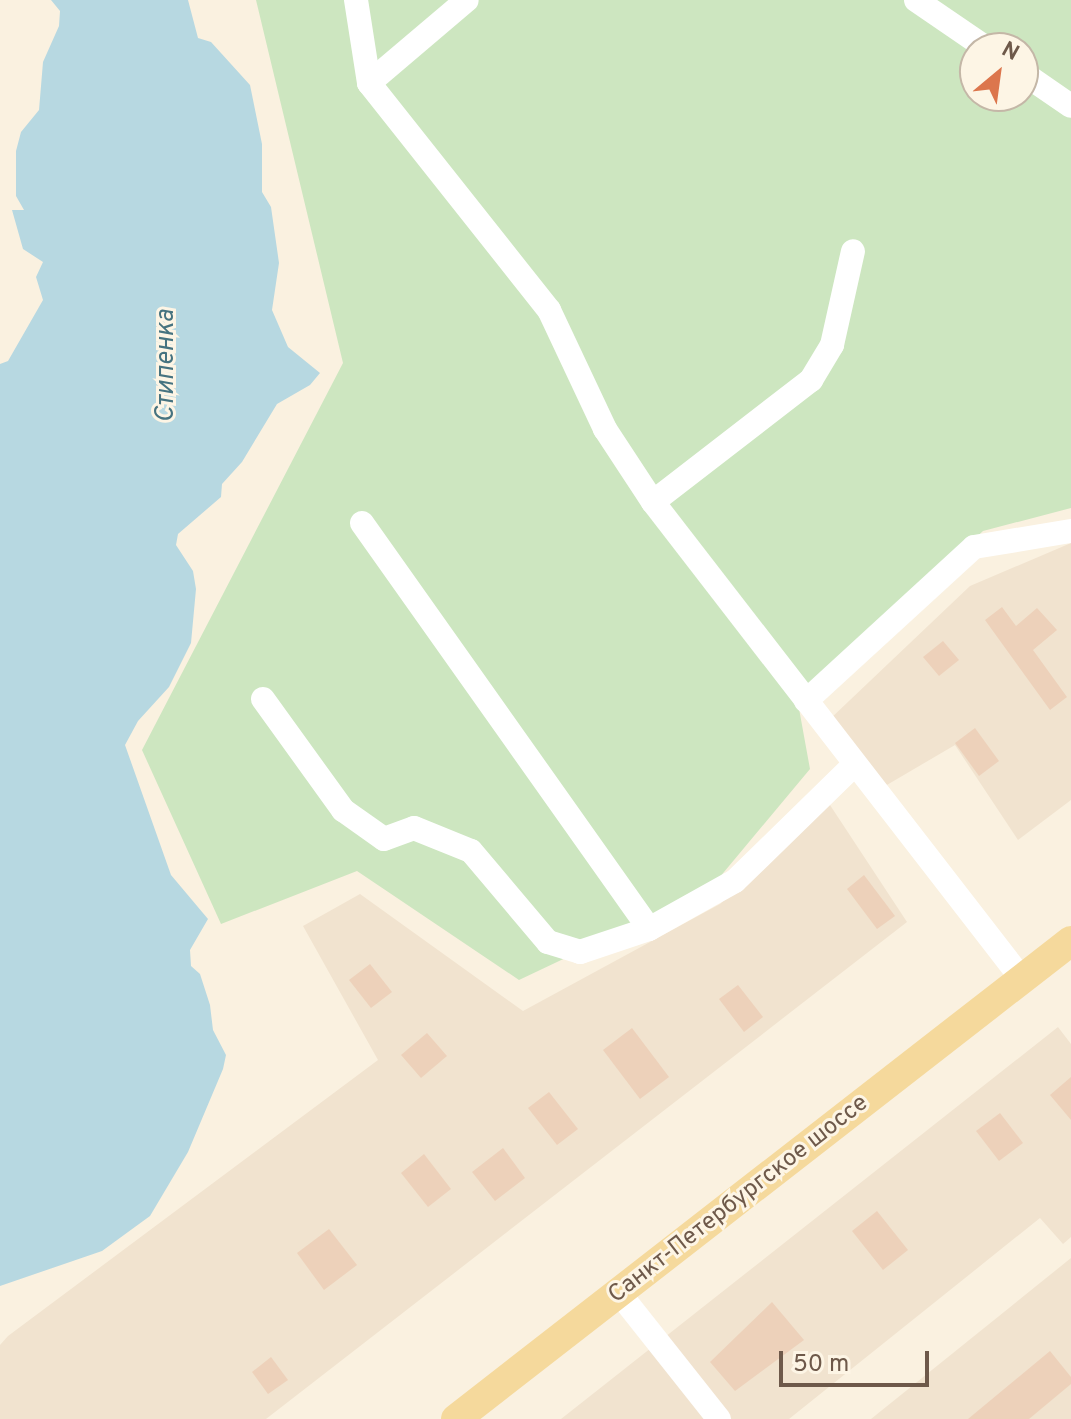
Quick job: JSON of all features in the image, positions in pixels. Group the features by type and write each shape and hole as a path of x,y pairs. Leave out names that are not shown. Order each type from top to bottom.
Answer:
{"main road":[{"name":"Санкт-Петербургское шоссе","path":"456,1419 1071,941"}],"street":[{"path":"356,0 369,83 549,310 605,429 653,502 1022,979"},
{"path":"369,83 467,0"},
{"path":"916,0 963,32"},
{"path":"1039,84 1071,106"},
{"path":"653,502 811,380 832,345 853,251"},
{"path":"362,523 649,929"},
{"path":"806,701 974,547 1071,531"},
{"path":"263,699 343,810 384,839 414,828 471,851 548,942 580,952 649,929 735,881 854,765"},
{"path":"619,1293 719,1419"}],"shaded area":[{"path":"1071,543 1071,800 1018,840 955,745 880,789 829,720 970,586"},
{"path":"828,802 907,922 266,1419 0,1419 0,1345 8,1336 378,1060 303,926 360,894 523,1011 720,904"},
{"path":"1058,1027 1071,1044 1071,1237 1063,1244 1040,1218 789,1419 561,1419"},
{"path":"1071,1258 1071,1419 871,1419"}],"green space":[{"path":"256,0 1071,0 1071,508 983,531 798,703 810,769 709,890 519,980 357,871 221,924 142,750 343,363"}],"water":[{"name":"Стипенка","path":"51,0 188,0 198,38 211,42 250,85 262,144 262,192 271,207 279,263 272,310 288,347 320,373 310,385 277,404 242,462 222,484 221,497 178,534 176,545 193,571 196,589 191,643 169,687 138,721 125,745 171,875 208,919 190,950 191,966 200,974 210,1005 213,1030 226,1055 223,1069 188,1152 150,1216 102,1251 0,1286 0,364 8,361 43,300 36,277 43,262 23,249 12,210 24,210 16,196 16,151 21,132 39,110 43,62 59,26 60,11"}],"building":[{"path":"1002,607 1016,626 1037,608 1057,630 1033,650 1067,697 1050,710 985,620"},
{"path":"943,641 959,660 939,676 923,657"},
{"path":"975,728 999,761 979,776 955,743"},
{"path":"864,875 895,916 877,929 847,889"},
{"path":"370,964 392,992 371,1008 349,980"},
{"path":"738,985 763,1017 744,1032 719,999"},
{"path":"632,1028 669,1077 640,1099 603,1050"},
{"path":"427,1033 447,1056 421,1078 401,1055"},
{"path":"1071,1077 1071,1120 1050,1095"},
{"path":"549,1092 578,1129 557,1145 528,1108"},
{"path":"1000,1113 1023,1143 999,1161 976,1131"},
{"path":"503,1148 525,1178 495,1201 472,1172"},
{"path":"424,1154 451,1189 428,1207 401,1173"},
{"path":"877,1211 908,1250 883,1270 852,1231"},
{"path":"329,1229 357,1265 324,1290 297,1253"},
{"path":"772,1302 804,1340 735,1391 710,1362"},
{"path":"1050,1351 1071,1377 1071,1384 1029,1419 968,1419"},
{"path":"271,1357 288,1380 268,1394 252,1372"}]}
